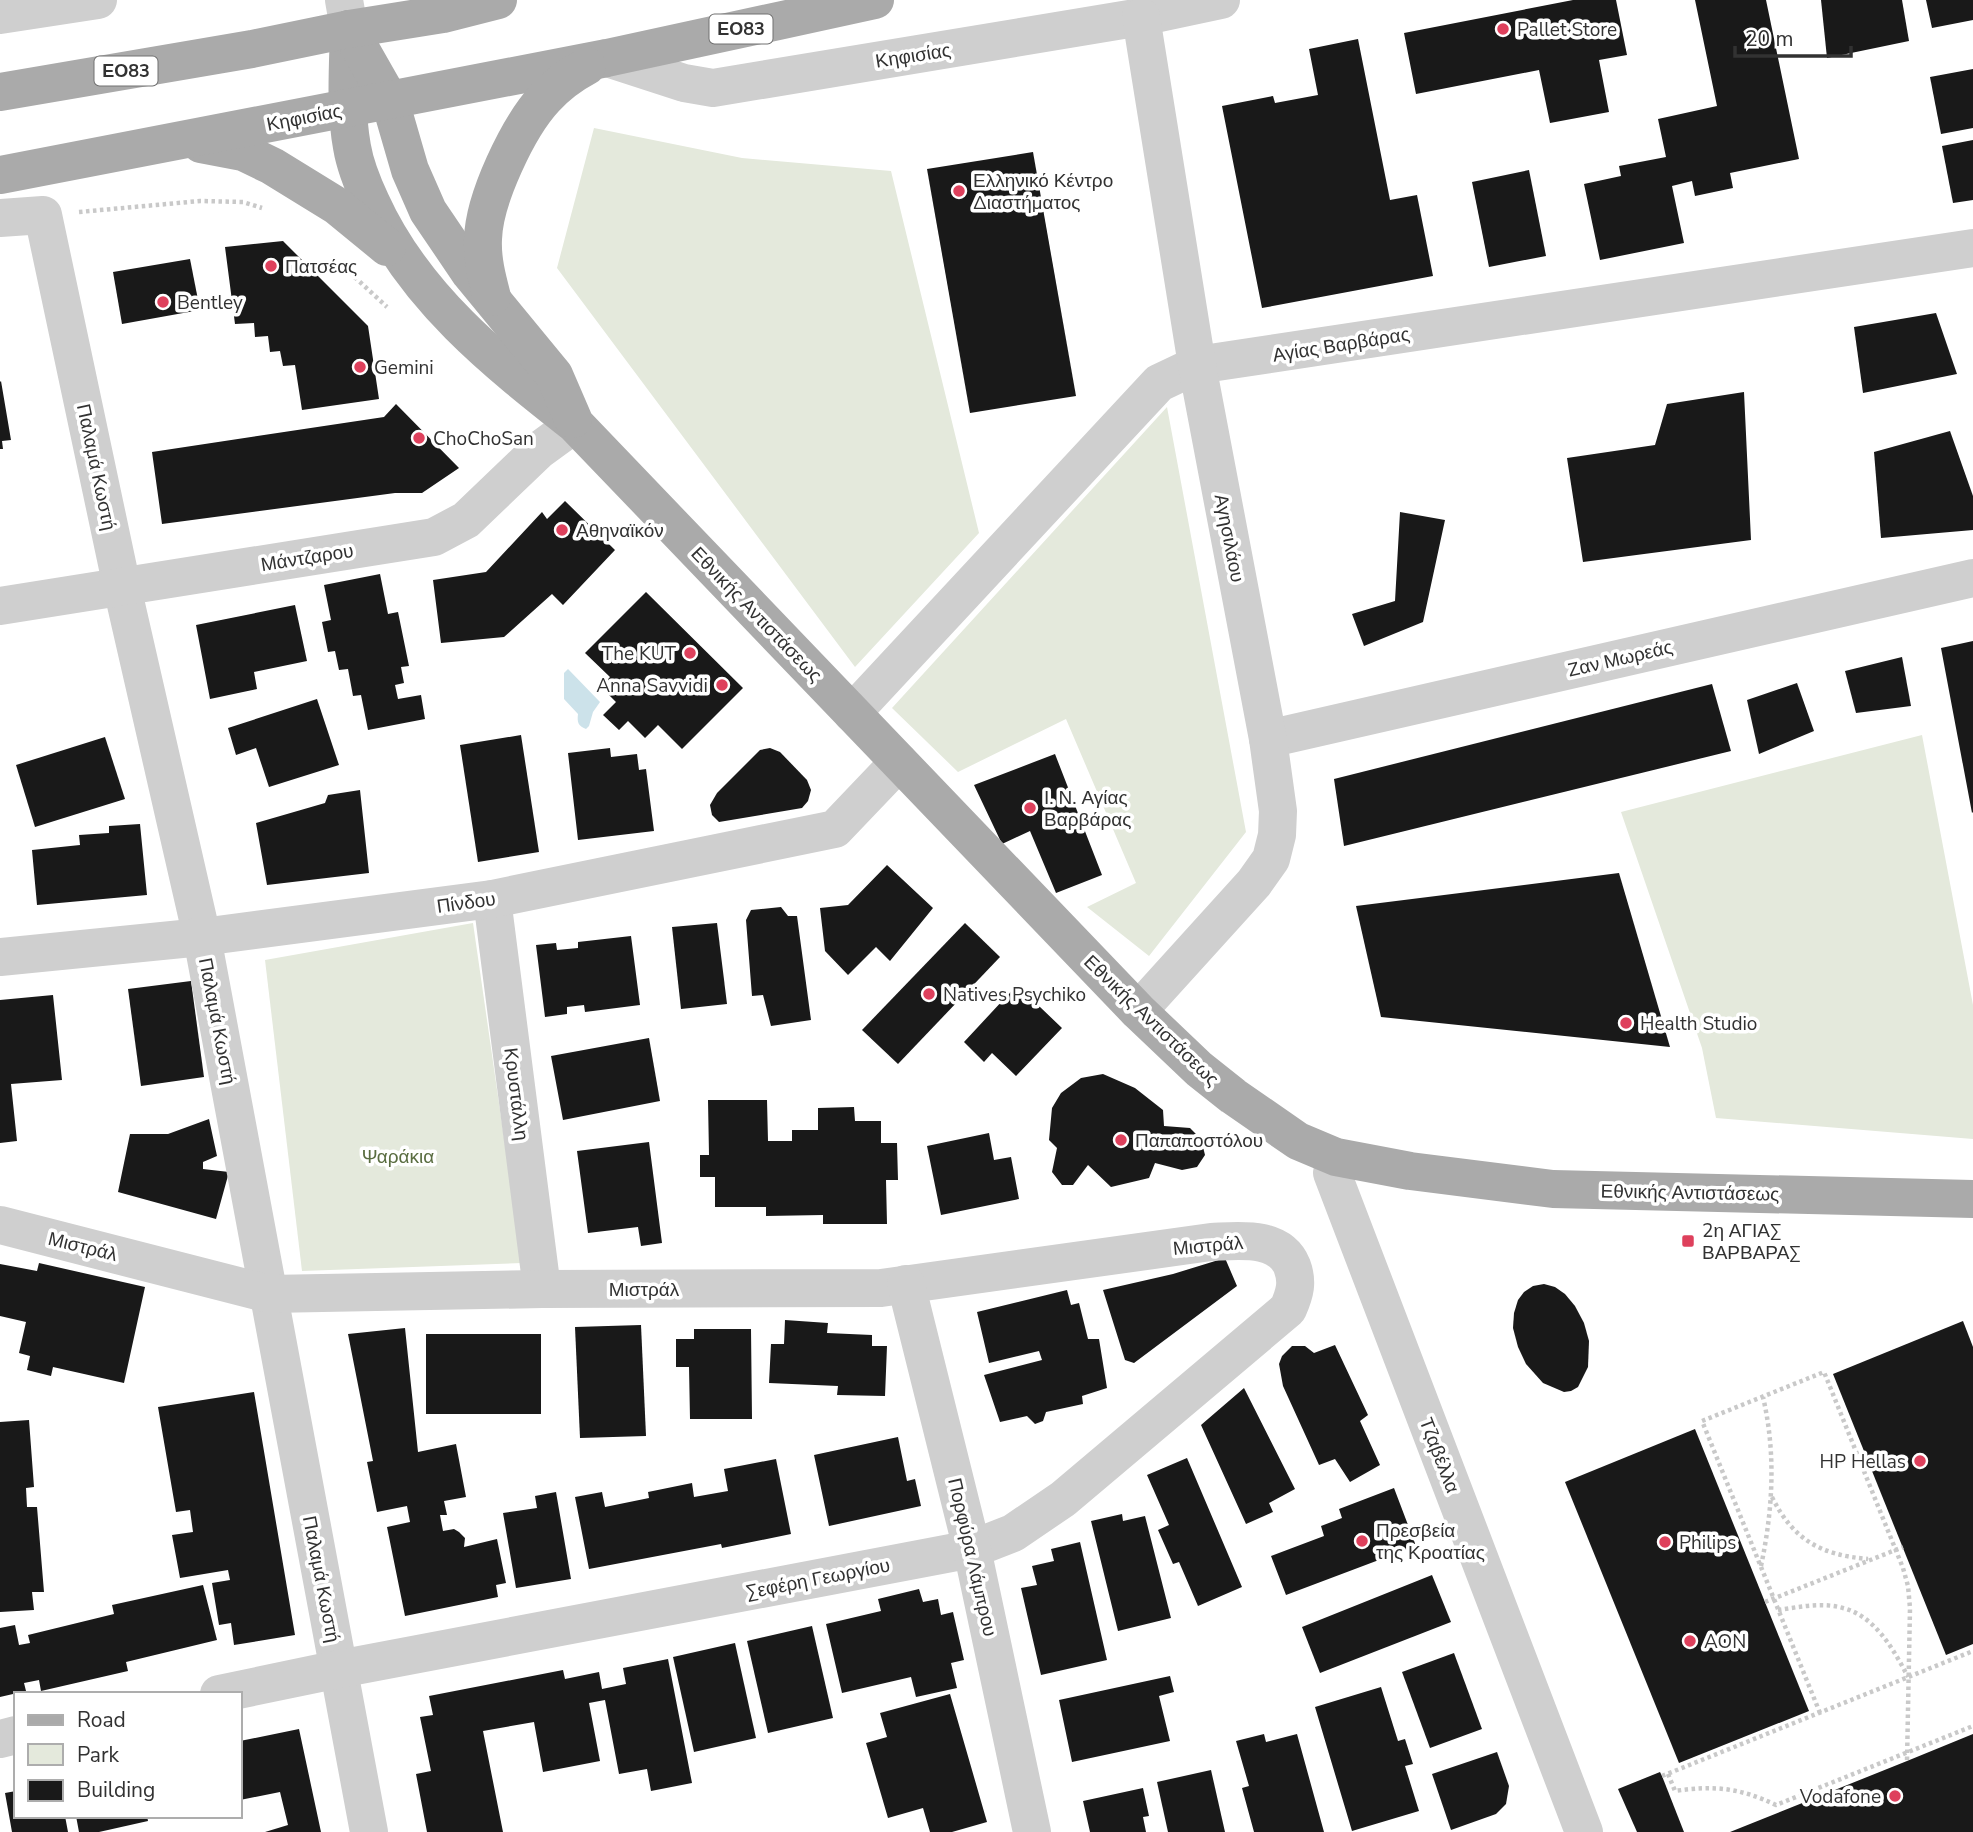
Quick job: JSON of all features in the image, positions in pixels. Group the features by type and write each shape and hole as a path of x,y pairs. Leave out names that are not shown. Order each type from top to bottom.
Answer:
{"main road":[{"name":"ΕΟ83","path":"0,92 252,49 347,15 443,14 498,0"},
{"name":"Κηφισίας","path":"0,175 607,58 875,0"},
{"name":"Εθνικής Αντιστάσεως","path":"347,15 390,101 410,170 428,211 463,264 554,375 575,425"},
{"name":"Εθνικής Αντιστάσεως","path":"347,15 347,109 352,150 382,227 404,263 431,297 523,383 575,425 1138,1011 1199,1069 1244,1104 1298,1141 1336,1157 1410,1171 1553,1189 1973,1199"},
{"path":"495,305 485,271 483,238 488,206 503,166 522,130 544,99 572,74 607,58"},
{"path":"174,143 210,145 243,152 272,166 337,206 372,233 404,263"}],"street":[{"path":"0,15 98,0"},
{"name":"Κηφισίας","path":"607,58 684,83 713,88 1141,17 1220,0"},
{"name":"Αγησιλάου","path":"1138,1011 1254,883 1271,859 1278,835 1278,811 1268,739 1197,365 1141,17"},
{"path":"0,218 43,215"},
{"name":"Παλαμά Κωστή","path":"43,215 122,587 202,937 369,1832"},
{"name":"Αγίας Βαρβάρας","path":"852,713 1159,383 1197,365 1973,248"},
{"name":"Μάντζαρου","path":"0,606 433,537 466,520 538,451 575,425"},
{"name":"Ζαν Μωρεάς","path":"1268,739 1973,578"},
{"name":"Πίνδου","path":"0,957 202,937 492,899 835,829 899,762"},
{"name":"Κρυστάλλη","path":"492,899 542,1289"},
{"name":"Τζαβέλλα","path":"1336,1157 1332,1173 1584,1832"},
{"name":"Μιστράλ","path":"0,1225 269,1294 542,1289 881,1288 1211,1242 1254,1241 1273,1246 1288,1258"},
{"name":"Σεφέρη Γεωργίου","path":"229,1692 972,1549 1013,1533 1063,1499 1288,1309 1296,1291 1295,1274 1288,1258"},
{"name":"Πορφύρα Λάμπρου","path":"906,1284 972,1549 1032,1832"}],"path":[{"path":"43,215 200,201 243,202 268,211"},
{"path":"330,254 390,309"},
{"path":"1820,1713 1702,1421 1824,1373 1908,1586 1910,1608 1906,1761"},
{"path":"1760,1566 1772,1497 1771,1444 1763,1397"},
{"path":"1772,1497 1790,1526 1819,1548 1831,1554 1871,1560"},
{"path":"1765,1602 1903,1547"},
{"path":"1778,1610 1828,1605 1845,1608 1859,1616 1886,1640 1908,1677"},
{"path":"1662,1776 1973,1651"},
{"path":"1668,1774 1675,1791 1716,1787 1755,1795 1776,1805 1973,1726"}],"green space":[{"path":"594,128 742,158 891,171 979,533 855,667 557,268"},
{"path":"1167,407 1246,832 1149,956 1087,907 1136,883 1066,719 958,772 892,708"},
{"path":"1922,735 1973,1005 1973,1139 1716,1118 1702,1048 1621,812"},
{"name":"Ψαράκια","path":"473,923 522,1263 302,1271 265,960"}],"water":[{"path":"568,669 600,702 586,729 580,725 578,714 564,699 564,673"}],"building":[{"path":"1573,0 1616,0 1627,55 1599,60 1609,112 1550,123 1539,70 1416,94 1404,33"},
{"path":"1695,0 1766,0 1799,159 1730,173 1733,188 1695,196 1692,181 1672,186 1684,243 1600,260 1584,184 1621,176 1619,166 1666,157 1658,119 1717,106"},
{"path":"1821,0 1902,0 1909,41 1827,58"},
{"path":"1926,0 1973,0 1973,20 1932,28"},
{"path":"1358,39 1390,200 1417,195 1433,276 1262,308 1222,106 1273,96 1275,103 1318,95 1309,49"},
{"path":"1973,69 1973,128 1941,134 1930,77"},
{"path":"1973,140 1973,200 1953,203 1942,146"},
{"path":"1033,152 1076,396 970,413 927,169"},
{"path":"1529,170 1546,256 1489,267 1472,182"},
{"path":"283,241 368,326 379,399 302,410 295,365 283,366 280,351 270,352 268,336 255,337 254,323 235,324 225,247"},
{"path":"190,259 200,310 122,324 113,272"},
{"path":"1936,313 1957,374 1863,393 1854,327"},
{"path":"1,381 11,440 2,441 3,449 0,449"},
{"path":"1744,392 1751,540 1583,562 1567,458 1655,445 1667,404"},
{"path":"396,404 459,468 422,493 395,493 162,524 152,452 384,417"},
{"path":"1950,431 1973,496 1973,530 1881,538 1874,452"},
{"path":"565,501 615,550 563,605 552,594 504,637 441,643 433,580 486,572 542,512 547,519"},
{"path":"1400,512 1445,520 1423,622 1364,646 1352,614 1395,601"},
{"path":"380,574 388,614 398,612 409,666 401,667 404,683 395,685 398,699 421,695 425,719 368,730 361,695 353,696 348,669 339,670 335,651 328,652 322,622 331,620 324,585"},
{"path":"646,592 743,688 682,749 658,725 645,738 628,721 619,730 603,715 616,702 601,687 610,677 585,653"},
{"path":"295,605 307,661 254,672 257,689 210,699 196,625"},
{"path":"1973,641 1973,812 1972,813 1941,648"},
{"path":"1902,657 1911,706 1856,713 1845,671"},
{"path":"1797,683 1814,731 1759,754 1747,700"},
{"path":"1712,684 1731,751 1344,846 1334,779"},
{"path":"317,699 339,765 269,787 256,748 236,755 228,728"},
{"path":"521,735 539,852 478,862 460,745"},
{"path":"105,737 125,799 35,827 16,765"},
{"path":"610,748 611,757 637,754 639,770 646,769 654,831 578,840 568,753"},
{"path":"770,748 780,752 807,780 811,790 808,801 802,808 719,822 712,815 710,805 717,793 760,750"},
{"name":"Ι. Ν. Αγίας Βαρβάρας","path":"1055,754 1102,875 1056,893 1030,831 1002,844 974,785"},
{"path":"360,790 369,873 267,885 256,823 325,803 328,795"},
{"path":"140,824 147,895 37,905 32,850 80,845 79,835 109,833 109,826"},
{"path":"887,865 933,908 890,961 876,947 848,975 825,951 820,908 848,905"},
{"path":"1619,873 1670,1047 1381,1017 1356,906"},
{"path":"781,907 788,916 797,916 811,1020 771,1026 763,995 752,996 746,920 751,910"},
{"path":"717,923 727,1004 681,1009 672,927"},
{"path":"965,923 1000,957 898,1064 862,1030"},
{"path":"631,936 640,1005 585,1012 584,1005 567,1007 567,1014 545,1017 536,945 556,943 557,950 578,948 578,942"},
{"path":"191,981 204,1077 141,1086 128,989"},
{"path":"1017,985 1062,1028 1016,1076 992,1053 984,1062 964,1042"},
{"path":"53,995 62,1080 11,1084 17,1141 0,1143 0,1000"},
{"path":"649,1038 660,1101 563,1120 551,1056"},
{"path":"1103,1074 1135,1088 1163,1110 1164,1126 1190,1128 1201,1139 1205,1155 1197,1167 1182,1170 1155,1163 1149,1178 1111,1187 1088,1165 1073,1185 1062,1185 1052,1172 1057,1148 1049,1140 1052,1108 1061,1093 1081,1078"},
{"path":"708,1100 767,1100 768,1141 792,1141 792,1130 818,1130 818,1108 854,1107 855,1121 881,1121 881,1143 897,1143 898,1180 886,1180 887,1224 823,1224 823,1215 766,1216 766,1207 715,1207 715,1177 700,1177 700,1155 709,1155"},
{"path":"209,1119 217,1156 203,1162 203,1169 229,1172 216,1219 118,1192 130,1134 168,1134"},
{"path":"989,1133 994,1160 1011,1157 1019,1199 941,1215 927,1146"},
{"path":"649,1142 662,1243 641,1246 638,1227 588,1233 577,1151"},
{"path":"1225,1258 1237,1286 1134,1363 1125,1360 1103,1290 1173,1274"},
{"path":"39,1263 145,1287 124,1383 53,1367 51,1376 27,1370 30,1356 19,1353 26,1322 0,1316 0,1264 37,1271"},
{"path":"1544,1284 1565,1294 1575,1306 1589,1341 1588,1367 1578,1387 1571,1391 1564,1392 1543,1383 1526,1364 1513,1328 1518,1300 1533,1286"},
{"path":"1067,1290 1071,1305 1079,1303 1088,1339 1099,1339 1107,1388 1082,1396 1083,1404 1046,1412 1043,1421 1035,1424 1027,1416 1000,1422 984,1375 1042,1360 1039,1351 989,1363 977,1312"},
{"path":"785,1320 828,1323 827,1333 872,1335 872,1346 887,1346 885,1396 837,1395 838,1386 769,1383 771,1344 784,1344"},
{"name":"HP Hellas","path":"1963,1321 1973,1347 1973,1644 1946,1655 1833,1374"},
{"path":"641,1325 646,1436 580,1438 575,1327"},
{"path":"405,1328 418,1452 456,1444 466,1497 444,1501 447,1515 440,1515 443,1531 454,1529 459,1532 465,1538 464,1547 497,1539 506,1583 496,1585 498,1597 405,1616 387,1527 410,1522 407,1506 377,1512 367,1462 373,1461 348,1334"},
{"path":"694,1329 751,1329 752,1419 690,1419 689,1367 676,1367 676,1339 694,1339"},
{"path":"426,1334 541,1334 541,1414 426,1414"},
{"path":"1335,1345 1368,1415 1360,1421 1380,1465 1350,1482 1335,1459 1319,1465 1283,1386 1279,1364 1282,1356 1292,1346 1305,1346 1314,1353"},
{"path":"1244,1388 1295,1489 1269,1503 1273,1512 1246,1524 1201,1425"},
{"path":"254,1392 295,1635 234,1645 231,1623 219,1625 212,1583 230,1580 228,1570 180,1578 172,1535 193,1532 190,1510 176,1512 158,1407"},
{"path":"29,1420 34,1487 26,1488 27,1507 37,1507 44,1592 32,1592 34,1610 0,1612 0,1422"},
{"name":"Philips","path":"1695,1429 1809,1711 1679,1763 1565,1482"},
{"path":"898,1437 907,1481 915,1479 921,1506 829,1526 814,1455"},
{"path":"1187,1458 1242,1587 1198,1606 1179,1562 1173,1564 1158,1530 1169,1525 1147,1475"},
{"path":"776,1459 791,1534 589,1569 575,1497 602,1492 605,1507 649,1498 648,1492 692,1483 694,1497 728,1491 724,1469"},
{"name":"Πρεσβεία της Κροατίας","path":"1394,1488 1416,1546 1286,1595 1271,1556 1324,1536 1321,1526 1342,1518 1339,1509"},
{"path":"556,1492 571,1579 516,1588 503,1513 537,1508 535,1496"},
{"path":"1122,1514 1123,1521 1145,1516 1171,1618 1118,1631 1091,1521"},
{"path":"1080,1542 1107,1660 1041,1675 1021,1588 1037,1585 1032,1566 1054,1561 1051,1549"},
{"path":"1432,1575 1451,1622 1320,1673 1302,1627"},
{"path":"203,1585 217,1640 126,1662 128,1671 41,1691 39,1680 24,1683 26,1691 0,1697 0,1628 15,1625 19,1645 30,1643 28,1635 114,1614 112,1605"},
{"path":"919,1589 923,1602 938,1599 941,1615 953,1612 964,1660 951,1663 957,1688 916,1697 911,1677 842,1693 826,1624 881,1611 878,1599"},
{"path":"812,1626 833,1718 768,1733 747,1641"},
{"path":"735,1643 756,1738 694,1752 673,1657"},
{"path":"1454,1653 1482,1729 1430,1748 1402,1672"},
{"path":"668,1659 692,1783 651,1791 647,1769 619,1774 605,1700 589,1703 600,1761 543,1772 534,1722 483,1731 503,1832 427,1832 416,1774 431,1771 420,1717 433,1715 429,1696 563,1670 565,1679 599,1672 602,1689 626,1684 623,1668"},
{"path":"1170,1676 1174,1692 1159,1696 1170,1741 1072,1762 1059,1700"},
{"path":"1381,1687 1398,1741 1405,1739 1413,1764 1405,1766 1419,1811 1352,1831 1315,1707"},
{"path":"950,1694 987,1822 952,1832 930,1832 923,1808 888,1818 866,1743 887,1737 880,1713"},
{"path":"299,1729 321,1832 265,1832 288,1825 280,1792 242,1800 242,1741"},
{"path":"1264,1734 1266,1742 1297,1734 1324,1832 1254,1832 1242,1788 1249,1786 1236,1741"},
{"name":"Vodafone","path":"1973,1734 1973,1832 1730,1832 1907,1761"},
{"path":"1497,1752 1509,1786 1506,1804 1496,1814 1451,1830 1432,1774"},
{"path":"1211,1770 1225,1832 1168,1832 1157,1782"},
{"path":"1660,1772 1684,1832 1637,1832 1618,1789"},
{"path":"1143,1788 1149,1816 1143,1817 1146,1832 1090,1832 1083,1801"},
{"path":"14,1791 14,1818 65,1818 68,1832 12,1832 5,1793"},
{"path":"76,1818 147,1818 148,1821 99,1832 79,1832"}],"place":[{"name":"Pallet Store","path":"1503,29"},
{"name":"Ελληνικό Κέντρο Διαστήματος","path":"959,191"},
{"name":"Πατσέας","path":"271,266"},
{"name":"Bentley","path":"163,302"},
{"name":"Gemini","path":"360,367"},
{"name":"ChoChoSan","path":"419,438"},
{"name":"Αθηναϊκόν","path":"562,530"},
{"name":"The KUT","path":"690,653"},
{"name":"Anna Savvidi","path":"722,685"},
{"name":"Ι. Ν. Αγίας Βαρβάρας","path":"1030,808"},
{"name":"Natives Psychiko","path":"929,994"},
{"name":"Health Studio","path":"1626,1023"},
{"name":"Παπαποστόλου","path":"1121,1140"},
{"name":"2η ΑΓΙΑΣ ΒΑΡΒΑΡΑΣ","path":"1688,1241"},
{"name":"HP Hellas","path":"1920,1461"},
{"name":"Πρεσβεία της Κροατίας","path":"1362,1541"},
{"name":"Philips","path":"1665,1542"},
{"name":"AON","path":"1690,1641"},
{"name":"Vodafone","path":"1895,1796"}]}
